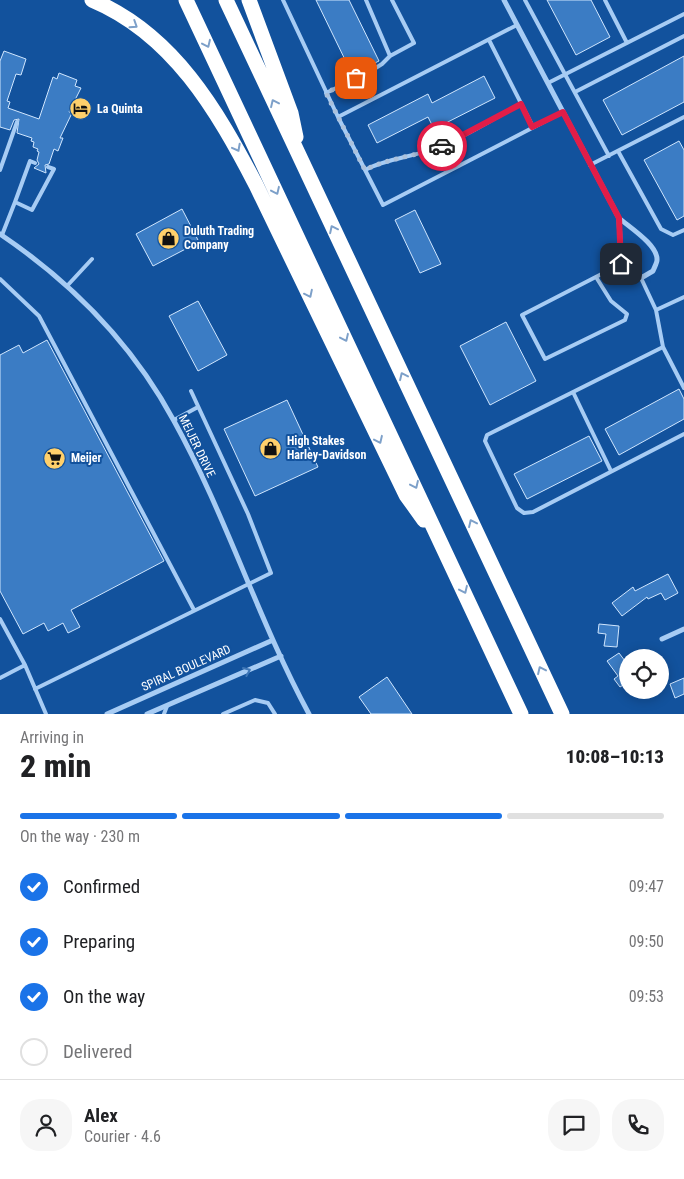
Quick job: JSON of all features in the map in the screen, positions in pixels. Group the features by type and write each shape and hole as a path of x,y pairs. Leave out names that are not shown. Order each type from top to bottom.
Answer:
{"highway":[{"path":"92,0 148,34 176,59 204,95 232,139 256,185 406,496 443,546"},
{"path":"186,0 521,714"},
{"path":"226,0 562,714"},
{"path":"249,0 291,113 302,163"}],"street":[{"path":"504,0 619,218 648,242 654,251 657,259 653,271 642,278 631,277 621,264 619,218"},
{"name":"MEIJER DRIVE","path":"1,234 67,286 113,333 174,420 250,583 273,640 309,714"},
{"path":"662,639 684,629"},
{"name":"SPIRAL BOULEVARD","path":"107,714 273,640"},
{"path":"149,714 281,656"}],"lane":[{"path":"283,0 326,93 383,205 563,112"},
{"path":"366,0 390,56"},
{"path":"326,93 371,71 390,56 414,43 392,0"},
{"path":"525,0 609,156"},
{"path":"605,0 627,43"},
{"path":"548,83 684,14"},
{"path":"338,117 517,24"},
{"path":"575,92 684,36"},
{"path":"489,40 532,127"},
{"path":"365,170 377,164 417,156 441,146 521,104"},
{"path":"590,165 684,119"},
{"path":"0,170 18,122"},
{"path":"618,151 661,229 673,235 684,230"},
{"path":"1,234 30,162 36,163"},
{"path":"15,202 32,210 54,169 48,167"},
{"path":"67,286 92,259"},
{"path":"596,277 611,302 627,314 625,320 545,359 522,315 621,264"},
{"path":"642,278 656,310 663,348 684,388"},
{"path":"0,279 38,316 194,610"},
{"path":"656,310 684,297"},
{"path":"663,348 487,435 485,441 517,508 524,512 533,512 684,434"},
{"path":"35,689 271,573 251,520 192,391"},
{"path":"573,392 612,471"},
{"path":"174,420 198,406"},
{"path":"0,619 25,666 46,714"},
{"path":"0,678 25,666"},
{"path":"223,714 255,700 268,703 275,714"},
{"path":"164,714 167,706"}],"building":[{"path":"316,0 349,0 379,61 352,74"},
{"path":"547,0 591,0 610,37 576,55"},
{"path":"4,51 26,59 21,75 16,74 7,101 10,102 8,108 39,119 53,77 57,79 59,73 77,80 75,86 81,88 69,112 72,113 60,138 63,138 58,151 54,149 49,164 45,165 46,173 34,168 39,164 37,160 39,152 37,151 38,149 33,147 34,142 31,141 32,138 17,133 19,119 14,120 10,130 0,127 0,61"},
{"path":"684,56 684,102 622,135 603,100"},
{"path":"484,76 495,98 434,129 428,117 377,143 368,125 428,94 432,103"},
{"path":"679,141 684,150 684,216 677,220 644,160"},
{"name":"Duluth Trading Company","path":"182,209 199,242 153,266 136,234"},
{"path":"415,210 441,264 420,273 395,220"},
{"path":"198,301 227,355 198,371 169,316"},
{"path":"506,322 536,381 490,405 460,346"},
{"name":"Meijer","path":"47,340 164,561 71,610 80,627 68,633 63,623 48,631 44,623 23,634 0,591 0,355 19,345 23,353"},
{"path":"679,389 684,399 684,419 619,455 605,429"},
{"name":"High Stakes Harley-Davidson","path":"287,400 318,467 255,496 224,429"},
{"path":"589,436 602,461 527,499 514,474"},
{"path":"668,574 678,593 665,600 661,593 648,599 647,597 622,616 612,603 633,587 635,591"},
{"path":"599,624 619,626 617,647 604,646 606,634 598,633"},
{"path":"619,653 619,686 614,679 618,676 607,661"},
{"path":"387,677 412,714 371,714 359,697"},
{"path":"684,678 684,694 675,698 670,684"}],"way so far":[{"path":"356,78 326,93 365,170 377,164 417,156 442,146"}],"place":[{"name":"La Quinta","path":"81,109"},
{"name":"Duluth Trading Company","path":"168,238"},
{"name":"High Stakes Harley-Davidson","path":"271,448"},
{"name":"Meijer","path":"55,458"}],"route":[{"path":"442,146 521,104 532,127 563,112 619,218 621,264"}]}
